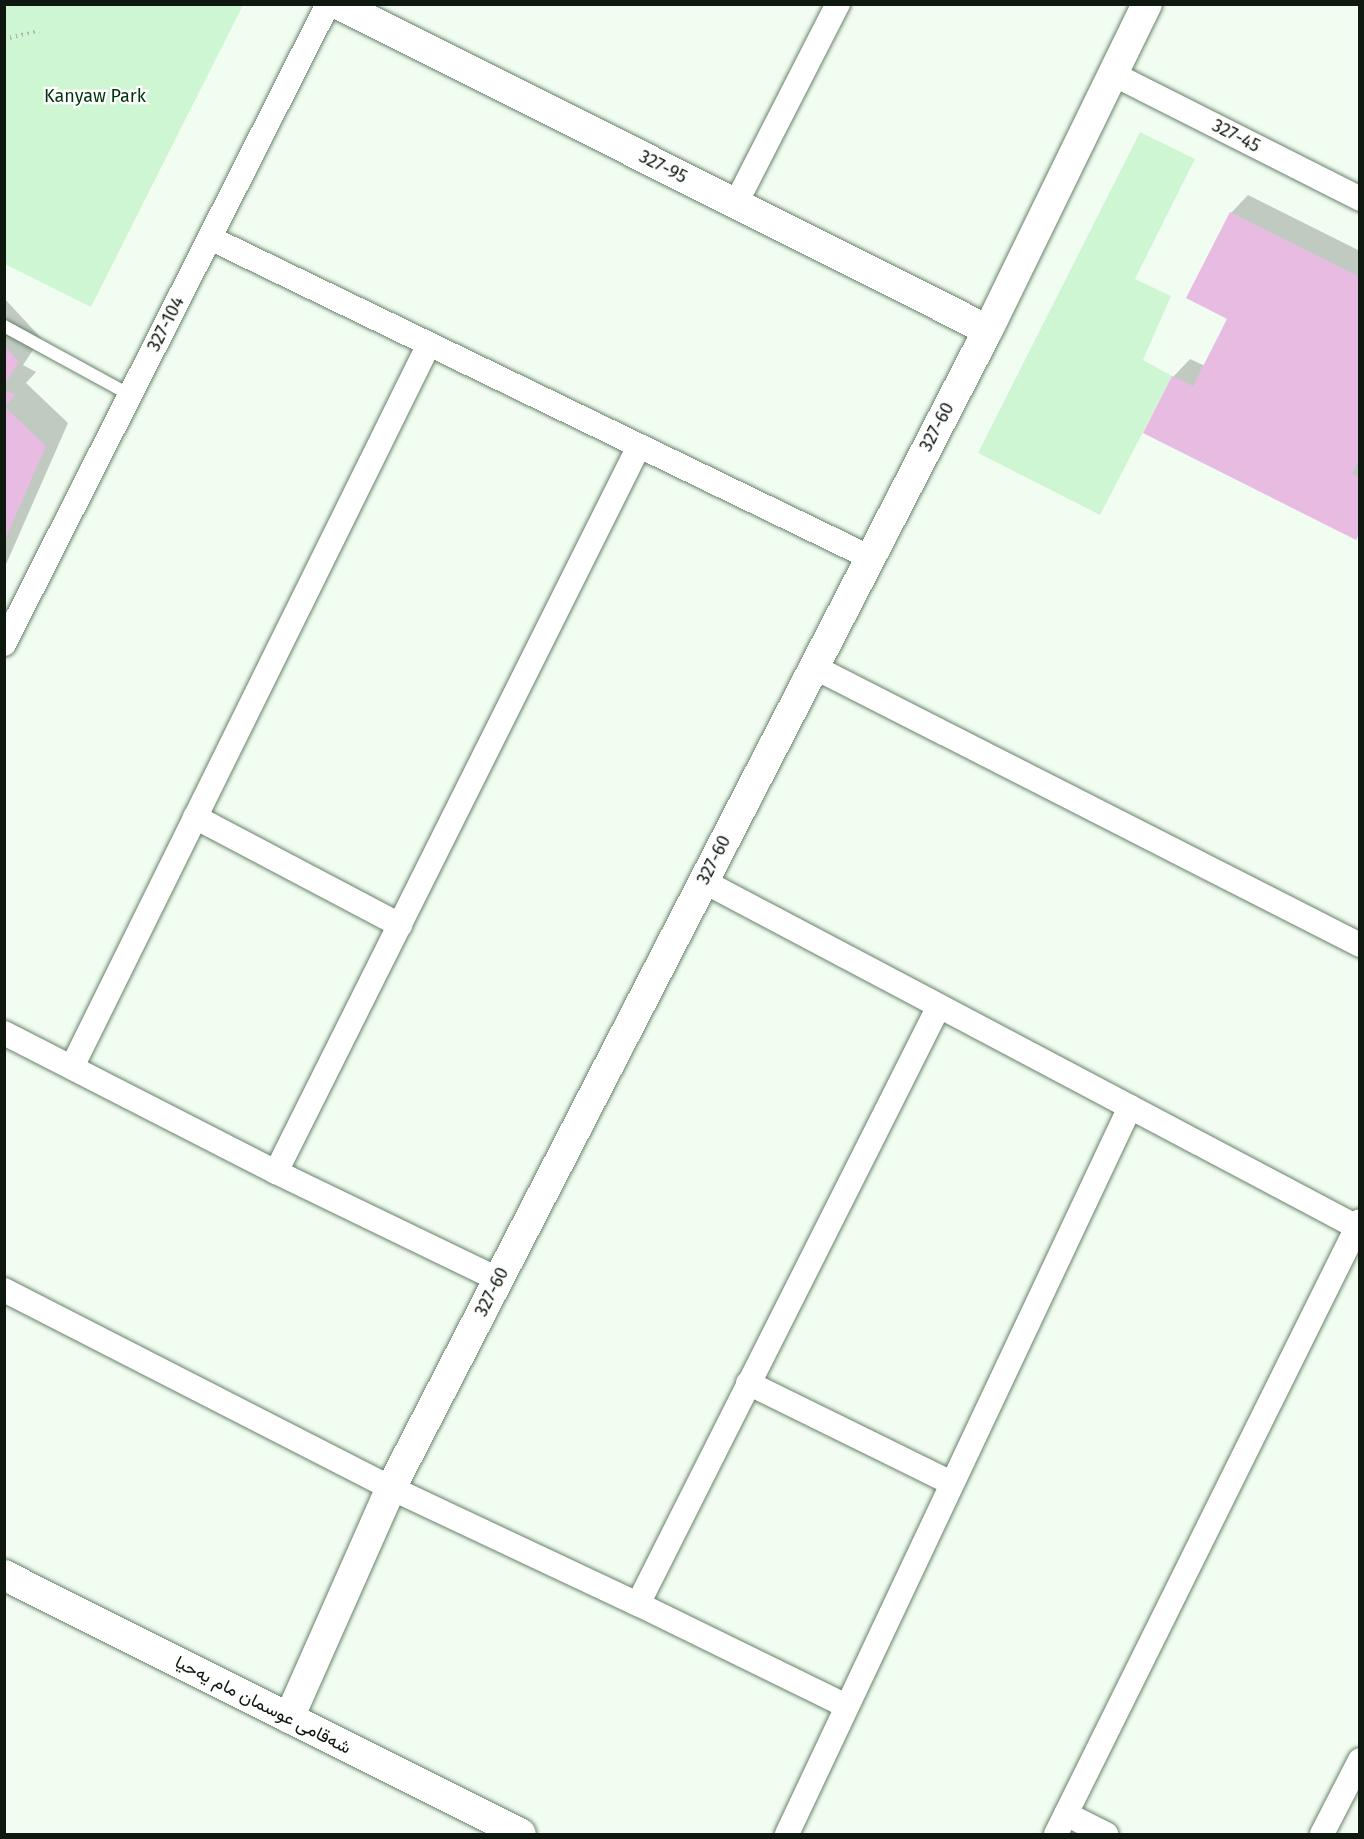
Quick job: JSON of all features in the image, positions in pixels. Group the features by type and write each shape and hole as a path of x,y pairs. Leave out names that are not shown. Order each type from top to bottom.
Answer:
{"street":[{"name":"327-104","path":"4,644 328,4"},
{"name":"327-95","path":"338,4 988,330"},
{"path":"736,203 838,4"},
{"name":"327-60","path":"289,1718 391,1488 988,330 1148,4"},
{"name":"327-45","path":"1113,74 1359,199"},
{"path":"210,238 869,557"},
{"path":"72,1067 429,344"},
{"path":"276,1172 639,446"},
{"path":"814,667 1359,945"},
{"path":"195,817 399,925"},
{"path":"704,881 1130,1107 1358,1224 1061,1824 1106,1834"},
{"path":"638,1604 939,1006"},
{"path":"4,1033 276,1172 499,1280"},
{"path":"787,1834 1130,1107"},
{"path":"4,1290 391,1488 638,1604 846,1706"},
{"path":"748,1383 951,1483"},
{"name":"شەقامی عوسمان مام یەحیا","path":"4,1575 522,1834"},
{"path":"1322,1834 1359,1760"}],"lane":[{"path":"4,326 130,395"}],"path":[{"path":"4,39 39,31"}],"green space":[{"name":"Kanyaw Park","path":"4,5 243,5 91,307 5,264"},
{"path":"1140,132 1195,159 1135,279 1171,296 1143,360 1172,376 1100,515 978,453"}],"building":[{"path":"1230,212 1360,277 1360,458 1352,474 1360,478 1360,533 1356,540 1143,433 1172,376 1193,386 1227,319 1186,298"},
{"path":"4,345 19,362 4,385"},
{"path":"4,390 15,395 5,407 46,446 4,542"}]}
